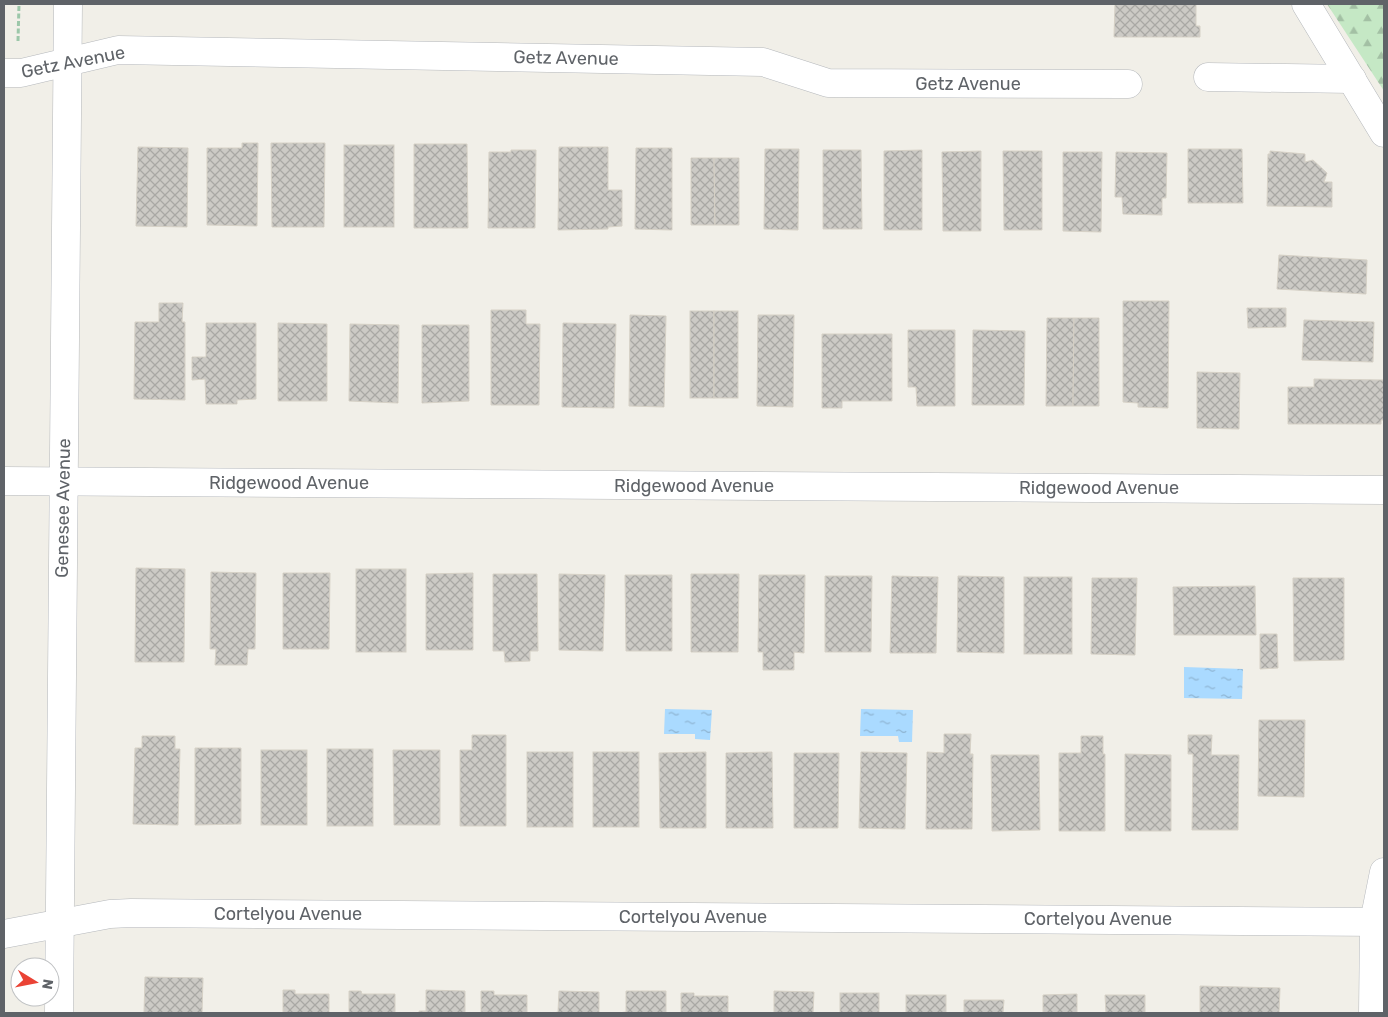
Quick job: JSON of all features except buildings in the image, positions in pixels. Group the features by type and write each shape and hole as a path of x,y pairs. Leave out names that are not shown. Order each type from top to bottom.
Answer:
{"street":[{"name":"Genesee Avenue","path":"59,1013 68,4"},
{"path":"1306,4 1384,133"},
{"name":"Getz Avenue","path":"4,73 21,74 118,50 763,62 828,84 1128,84"},
{"path":"1208,77 1352,79"},
{"name":"Ridgewood Avenue","path":"4,481 1384,490"},
{"path":"1373,1013 1384,872"},
{"name":"Cortelyou Avenue","path":"4,934 110,914 131,913 1379,922"}],"path":[{"path":"18,49 19,4"}],"green space":[{"path":"1327,4 1384,4 1384,91"}],"water":[{"path":"1184,667 1243,669 1242,699 1184,698"},
{"path":"665,709 712,710 710,740 695,739 695,734 664,734"},
{"path":"861,709 913,710 912,742 899,742 898,736 860,736"}]}
